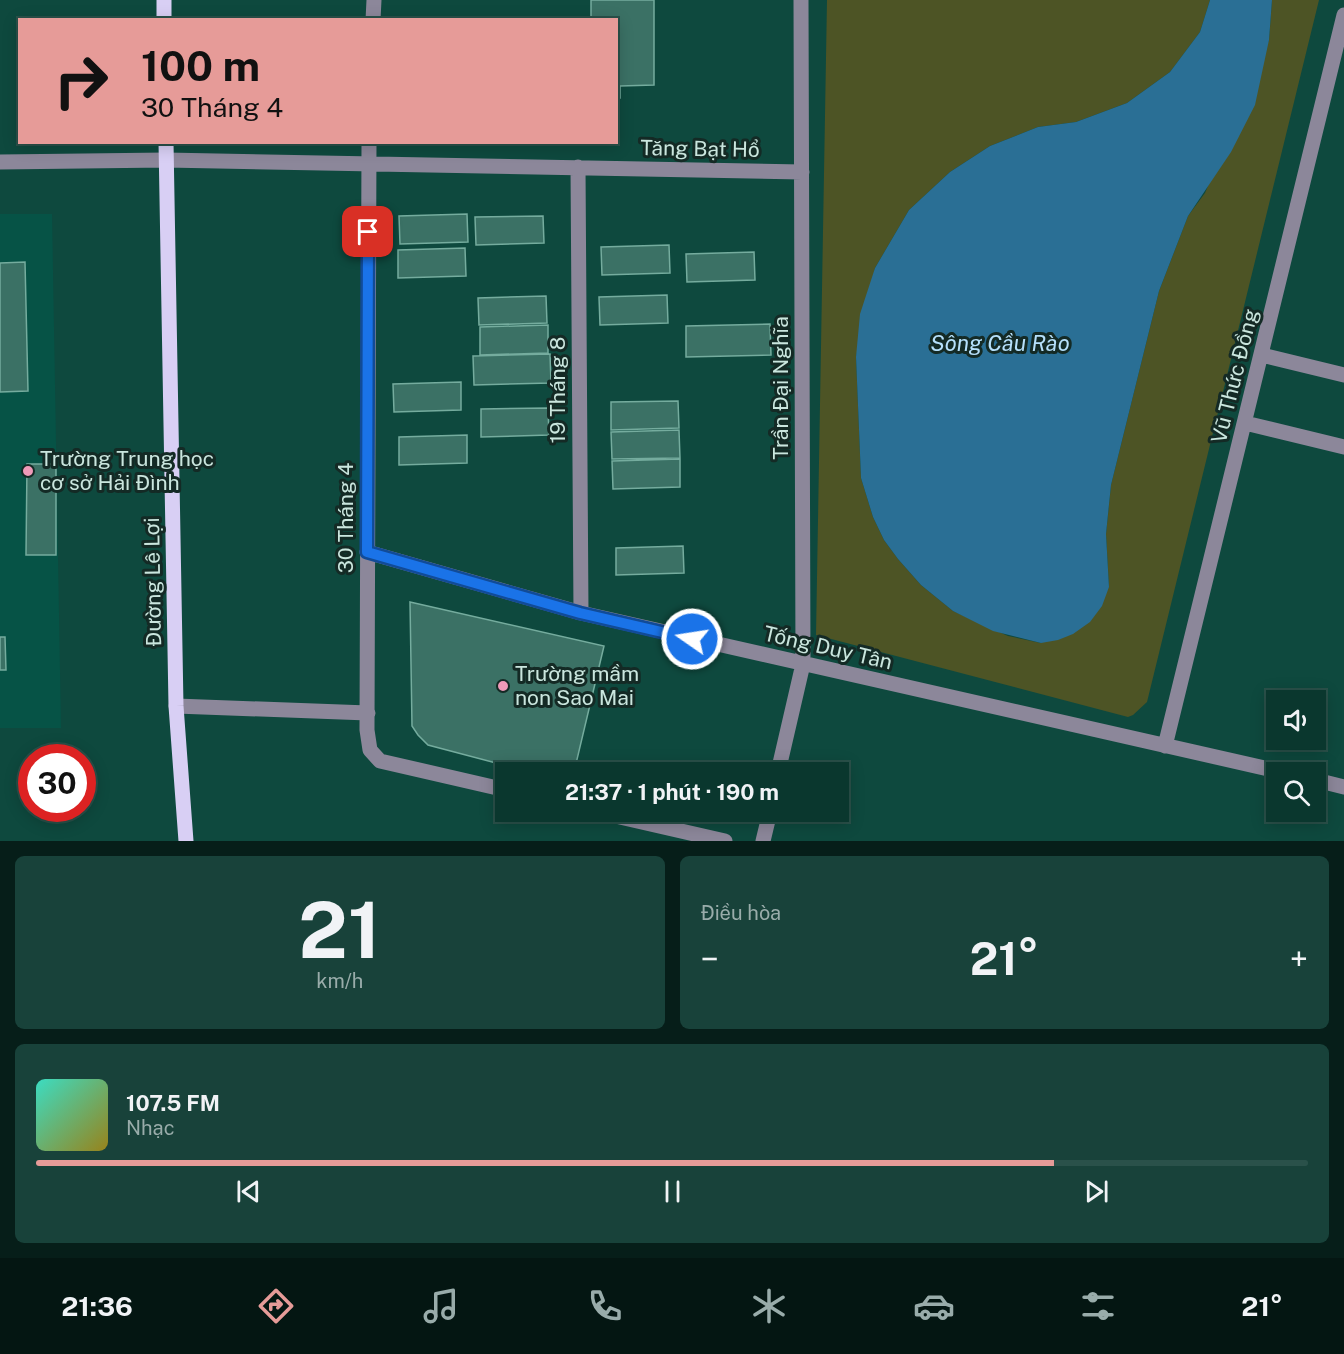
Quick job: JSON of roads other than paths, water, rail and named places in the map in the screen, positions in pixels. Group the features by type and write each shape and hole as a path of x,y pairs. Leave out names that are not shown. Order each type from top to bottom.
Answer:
{"main road":[{"path":"164,0 164,18"},
{"name":"Đường Lê Lợi","path":"166,144 176,706 186,841"}],"street":[{"path":"373,18 374,0"},
{"name":"Trần Đại Nghĩa","path":"780,762 803,664 801,0"},
{"name":"Vũ Thức Đồng","path":"1165,746 1344,15"},
{"name":"30 Tháng 4","path":"369,144 367,730 370,750 380,761 495,787"},
{"name":"Tăng Bạt Hổ","path":"0,162 166,159 802,172"},
{"name":"19 Tháng 8","path":"578,167 580,613"},
{"path":"1262,355 1344,375"},
{"path":"1245,423 1344,447"},
{"name":"Tống Duy Tân","path":"367,552 580,613 1266,768"},
{"path":"176,706 368,713"},
{"path":"1326,782 1344,787"},
{"path":"642,822 725,841"},
{"path":"763,841 768,822"}],"water":[{"name":"Sông Cầu Rào","path":"1210,0 1272,0 1269,40 1255,105 1231,152 1188,216 1159,291 1111,485 1106,534 1109,587 1102,606 1090,622 1073,634 1058,640 1041,643 993,631 953,611 921,585 884,540 873,517 861,478 856,357 860,314 875,268 909,210 950,172 990,146 1038,127 1076,122 1127,103 1170,72 1200,32"}],"place":[{"name":"Trường Trung học cơ sở Hải Đình","path":"28,471"},
{"name":"Trường mầm non Sao Mai","path":"503,686"}]}
